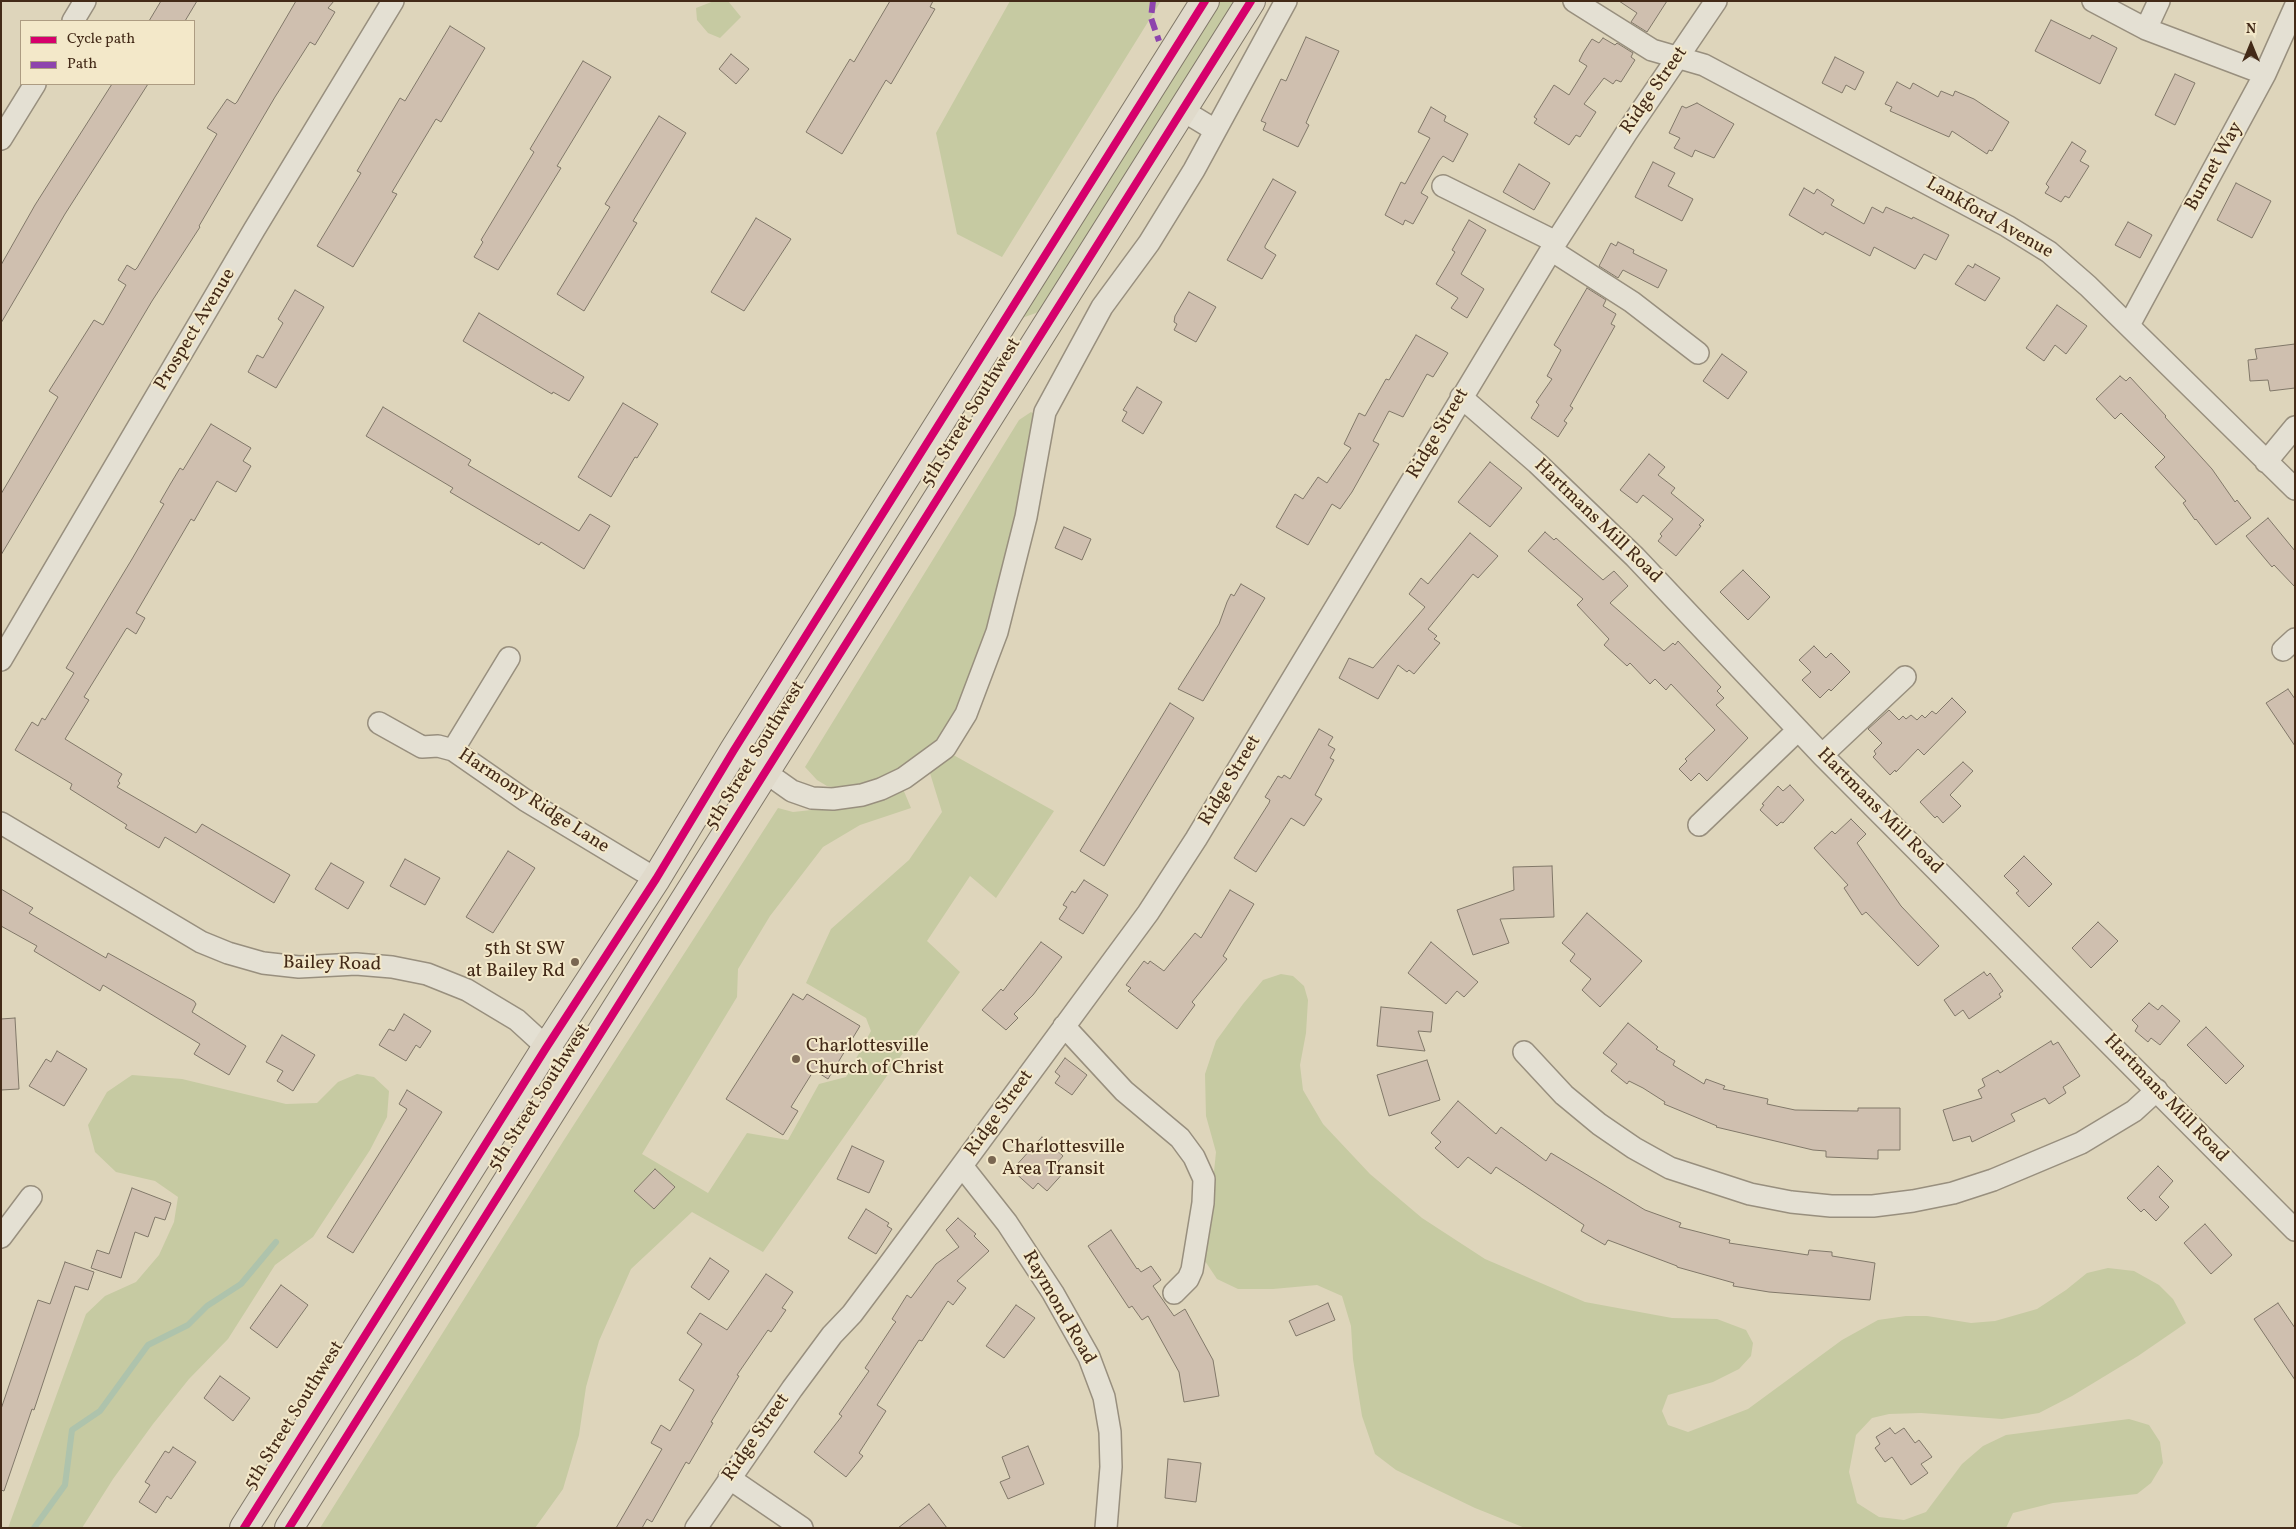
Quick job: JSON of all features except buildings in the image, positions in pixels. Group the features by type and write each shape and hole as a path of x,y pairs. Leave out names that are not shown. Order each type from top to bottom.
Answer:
{"main road":[{"name":"5th Street Southwest","path":"244,1528 546,1048 656,879 734,750 1205,1"},
{"name":"5th Street Southwest","path":"289,1528 480,1222 576,1074 1251,1"}],"street":[{"path":"74,20 85,1"},
{"name":"Prospect Avenue","path":"1,660 254,230 394,1"},
{"name":"5th Street Southwest","path":"734,750 792,791 812,798 833,799 862,795 881,789 904,778 945,748 966,714 998,632 1026,517 1045,412 1102,307 1149,243 1194,170 1286,1"},
{"name":"Ridge Street","path":"696,1528 729,1478 832,1335 852,1314 880,1277 1148,913 1196,839 1461,397 1554,246 1627,132 1716,1"},
{"path":"2093,1 2146,29 2265,74"},
{"path":"2146,29 2159,1"},
{"name":"Lankford Avenue","path":"1578,4 1652,50 1704,65 2008,226 2049,252 2128,325 2295,489"},
{"name":"Burnet Way","path":"2128,325 2265,74 2295,7"},
{"path":"1,139 34,85"},
{"path":"1182,110 1215,130"},
{"path":"1443,186 1554,246 1632,302 1698,353"},
{"path":"991,340 1024,361"},
{"name":"Hartmans Mill Road","path":"1461,397 1537,463 1634,557 1822,755 2295,1230"},
{"path":"2266,462 2295,427"},
{"path":"453,750 509,658"},
{"path":"1822,755 1905,677"},
{"name":"Harmony Ridge Lane","path":"379,723 422,747 438,746 453,750 525,800 656,879"},
{"path":"1699,825 1798,730"},
{"name":"Bailey Road","path":"1,823 201,942 228,953 263,963 299,967 356,964 392,967 427,974 467,990 502,1009 517,1020 576,1074"},
{"path":"1064,1026 1124,1091 1180,1138 1194,1157 1204,1179 1203,1203 1192,1270 1188,1279 1174,1293"},
{"path":"1524,1052 1564,1095 1599,1124 1634,1148 1670,1168 1750,1194 1791,1202 1832,1206 1873,1206 1913,1201 1953,1193 1993,1180 2081,1143 2134,1111 2157,1090"},
{"name":"Raymond Road","path":"962,1166 1007,1223 1053,1293 1090,1357 1104,1397 1110,1432 1112,1467 1106,1528"},
{"path":"1,1237 31,1197"},
{"path":"729,1478 802,1528"}],"green space":[{"path":"714,1 728,1 741,17 720,38 708,33 697,20 696,8"},
{"path":"1010,1 1161,1 1002,257 957,234 936,133"},
{"path":"1218,1 1238,1 1050,303 1036,313 1019,319"},
{"path":"1031,412 1034,414 1005,576 961,713 946,738 896,774 847,790 827,786 817,780 805,767 1019,420"},
{"path":"948,752 1054,811 996,898 970,876 927,941 960,972 763,1252 692,1212 631,1269 599,1341 586,1387 579,1435 563,1489 535,1528 320,1528 564,1140 778,808 793,812 858,805 903,789 911,808 860,825 823,847 770,916 738,969 737,997 642,1154 708,1193 747,1133 788,1140 819,1084 846,1077 871,1031 866,1018 806,983 831,929 909,860 942,812 929,770"},
{"path":"1281,974 1293,976 1304,986 1308,1000 1306,1033 1300,1065 1303,1090 1323,1124 1370,1174 1422,1218 1485,1259 1585,1302 1672,1318 1717,1319 1746,1330 1753,1343 1751,1356 1739,1369 1713,1382 1668,1395 1662,1411 1668,1425 1688,1432 1748,1409 1842,1340 1878,1320 1906,1316 1927,1316 1971,1323 1995,1321 2037,1309 2066,1290 2087,1273 2108,1268 2134,1271 2159,1285 2173,1299 2186,1323 2138,1356 2072,1396 2039,1413 2002,1419 1921,1413 1889,1414 1872,1418 1856,1435 1849,1472 1857,1503 1879,1517 1904,1520 1926,1512 1962,1464 1983,1446 2006,1435 2129,1419 2149,1425 2160,1442 2163,1463 2151,1483 2137,1494 2053,1503 2013,1513 2006,1528 1525,1528 1475,1508 1396,1470 1375,1454 1362,1416 1353,1359 1351,1326 1342,1296 1317,1285 1273,1289 1238,1289 1217,1279 1205,1261 1216,1152 1206,1116 1205,1074 1216,1041 1243,1004 1263,980"},
{"path":"357,1074 374,1077 389,1091 387,1117 370,1150 313,1237 275,1265 228,1339 189,1379 153,1424 113,1479 82,1528 8,1528 86,1314 105,1296 136,1282 159,1255 174,1222 178,1197 155,1181 116,1172 95,1152 88,1125 107,1092 132,1075 182,1079 286,1104 317,1103 338,1082"}],"waterway":[{"path":"34,1528 65,1485 72,1430 100,1411 148,1345 188,1325 207,1306 241,1284 276,1242"}],"marked path":[{"path":"1153,1 1151,18 1159,41"}],"cycle path":[{"path":"244,1528 546,1048 656,879 734,750 1205,1"},
{"path":"289,1528 1251,1"}],"place":[{"name":"5th St SW at Bailey Rd","path":"575,962"},
{"name":"Charlottesville Church of Christ","path":"796,1059"},
{"name":"Charlottesville Area Transit","path":"992,1160"}]}
